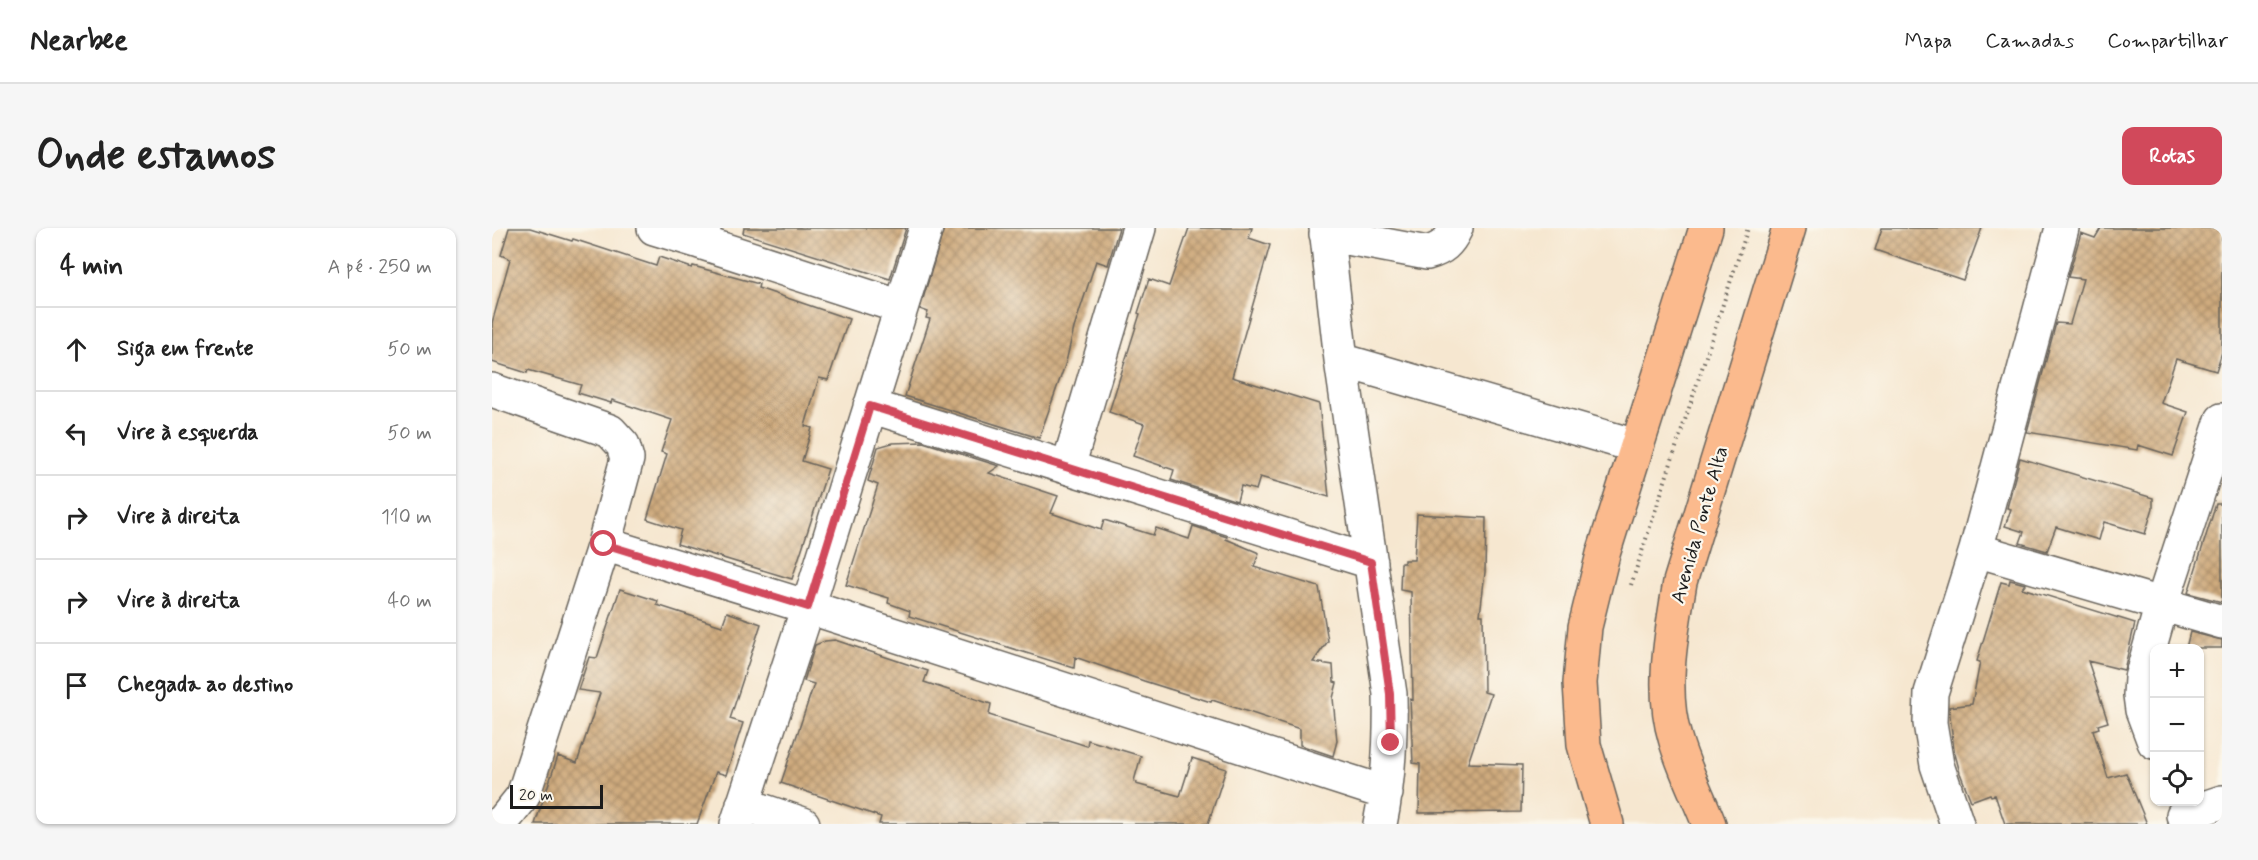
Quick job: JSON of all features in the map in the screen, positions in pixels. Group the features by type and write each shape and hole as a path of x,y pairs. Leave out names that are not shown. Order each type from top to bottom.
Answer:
{"main road":[{"path":"1607,824 1584,745 1580,683 1585,627 1603,554 1706,228"},
{"name":"Avenida Ponte Alta","path":"1709,824 1674,737 1668,687 1670,641 1680,582 1789,228"}],"street":[{"path":"654,228 702,235 901,307"},
{"path":"803,824 740,814 808,607 926,228"},
{"path":"1068,467 1139,228"},
{"path":"1380,824 1391,743 1390,694 1341,360 1326,231 1427,254 1445,245 1456,228"},
{"path":"1957,824 1937,765 1930,723 1931,693 1976,550 2062,228"},
{"path":"1341,360 1636,446"},
{"path":"492,390 610,431 623,445 627,459 604,544 523,796 498,824"},
{"path":"870,406 1371,562"},
{"path":"2150,731 2142,710 2141,678 2162,604 2222,420"},
{"path":"604,544 808,607 1386,793"},
{"path":"1976,550 2222,622"},
{"path":"2182,813 2222,802"}],"path":[{"path":"1629,593 1748,228"}],"building":[{"path":"509,228 530,228 572,241 573,239 656,266 659,257 692,268 693,266 759,284 758,288 849,319 828,380 819,378 805,426 812,428 802,461 828,469 792,579 677,544 681,530 647,519 667,454 661,452 672,420 612,400 611,403 578,393 581,385 528,370 527,373 492,362 492,323 510,259 501,255"},
{"path":"744,228 906,228 890,279 743,233"},
{"path":"944,228 1119,228 1108,265 1096,261 1074,328 1066,362 1039,438 905,396 930,319 926,318 928,312 920,309"},
{"path":"1189,228 1252,228 1249,238 1270,245 1232,377 1319,404 1329,497 1260,477 1256,490 1241,486 1237,501 1171,480 1174,470 1133,456 1144,424 1109,412 1149,279 1169,286"},
{"path":"1882,228 1982,228 1963,280 1875,250"},
{"path":"2101,228 2222,228 2222,352 2216,371 2176,359 2161,403 2188,412 2173,456 2138,445 2137,450 2027,432 2056,323 2070,324 2083,279 2068,277 2081,233 2095,238"},
{"path":"923,442 999,466 989,473 1058,496 1051,513 1101,530 1104,520 1153,535 1156,528 1189,539 1193,526 1227,537 1226,539 1259,553 1254,567 1319,587 1328,641 1313,662 1333,665 1334,682 1337,683 1333,698 1337,741 1333,756 1300,745 1300,729 1212,700 1211,702 1144,681 1075,657 1074,668 909,616 910,611 888,603 889,598 846,585 878,485 868,481 878,447 892,443"},
{"path":"2020,458 2153,498 2153,508 2145,534 2104,522 2099,540 2056,527 2047,551 2020,543 2024,532 2005,526 2011,509 2007,508"},
{"path":"2216,504 2222,504 2222,602 2188,593"},
{"path":"1417,514 1486,518 1485,572 1480,615 1483,615 1484,692 1491,694 1468,763 1522,765 1521,812 1419,813 1420,764 1413,763 1410,699 1413,700 1411,592 1400,590 1401,563 1404,563 1404,560 1414,560"},
{"path":"2010,580 2025,584 2022,588 2135,623 2124,670 2088,661 2108,722 2098,725 2099,728 2093,730 2108,778 2126,773 2147,824 2005,824 1995,795 1990,794 1971,801 1954,750 1949,707 1972,704 1980,662 1977,661 2001,582 2009,584"},
{"path":"620,589 658,601 657,605 722,626 727,612 761,624 730,719 743,723 726,775 716,772 697,824 535,824 558,756 577,763 600,693 578,690 589,657 597,658"},
{"path":"2190,632 2222,640 2222,648 2204,648 2204,644 2187,644"},
{"path":"835,640 928,671 924,682 991,704 989,715 1087,746 1088,740 1141,756 1134,781 1137,782 1136,784 1180,796 1192,758 1226,769 1208,824 879,824 881,817 781,783 814,684 804,681 815,645"}],"route":[{"path":"604,544 808,607 870,406 1371,562 1390,694 1391,743"}]}
